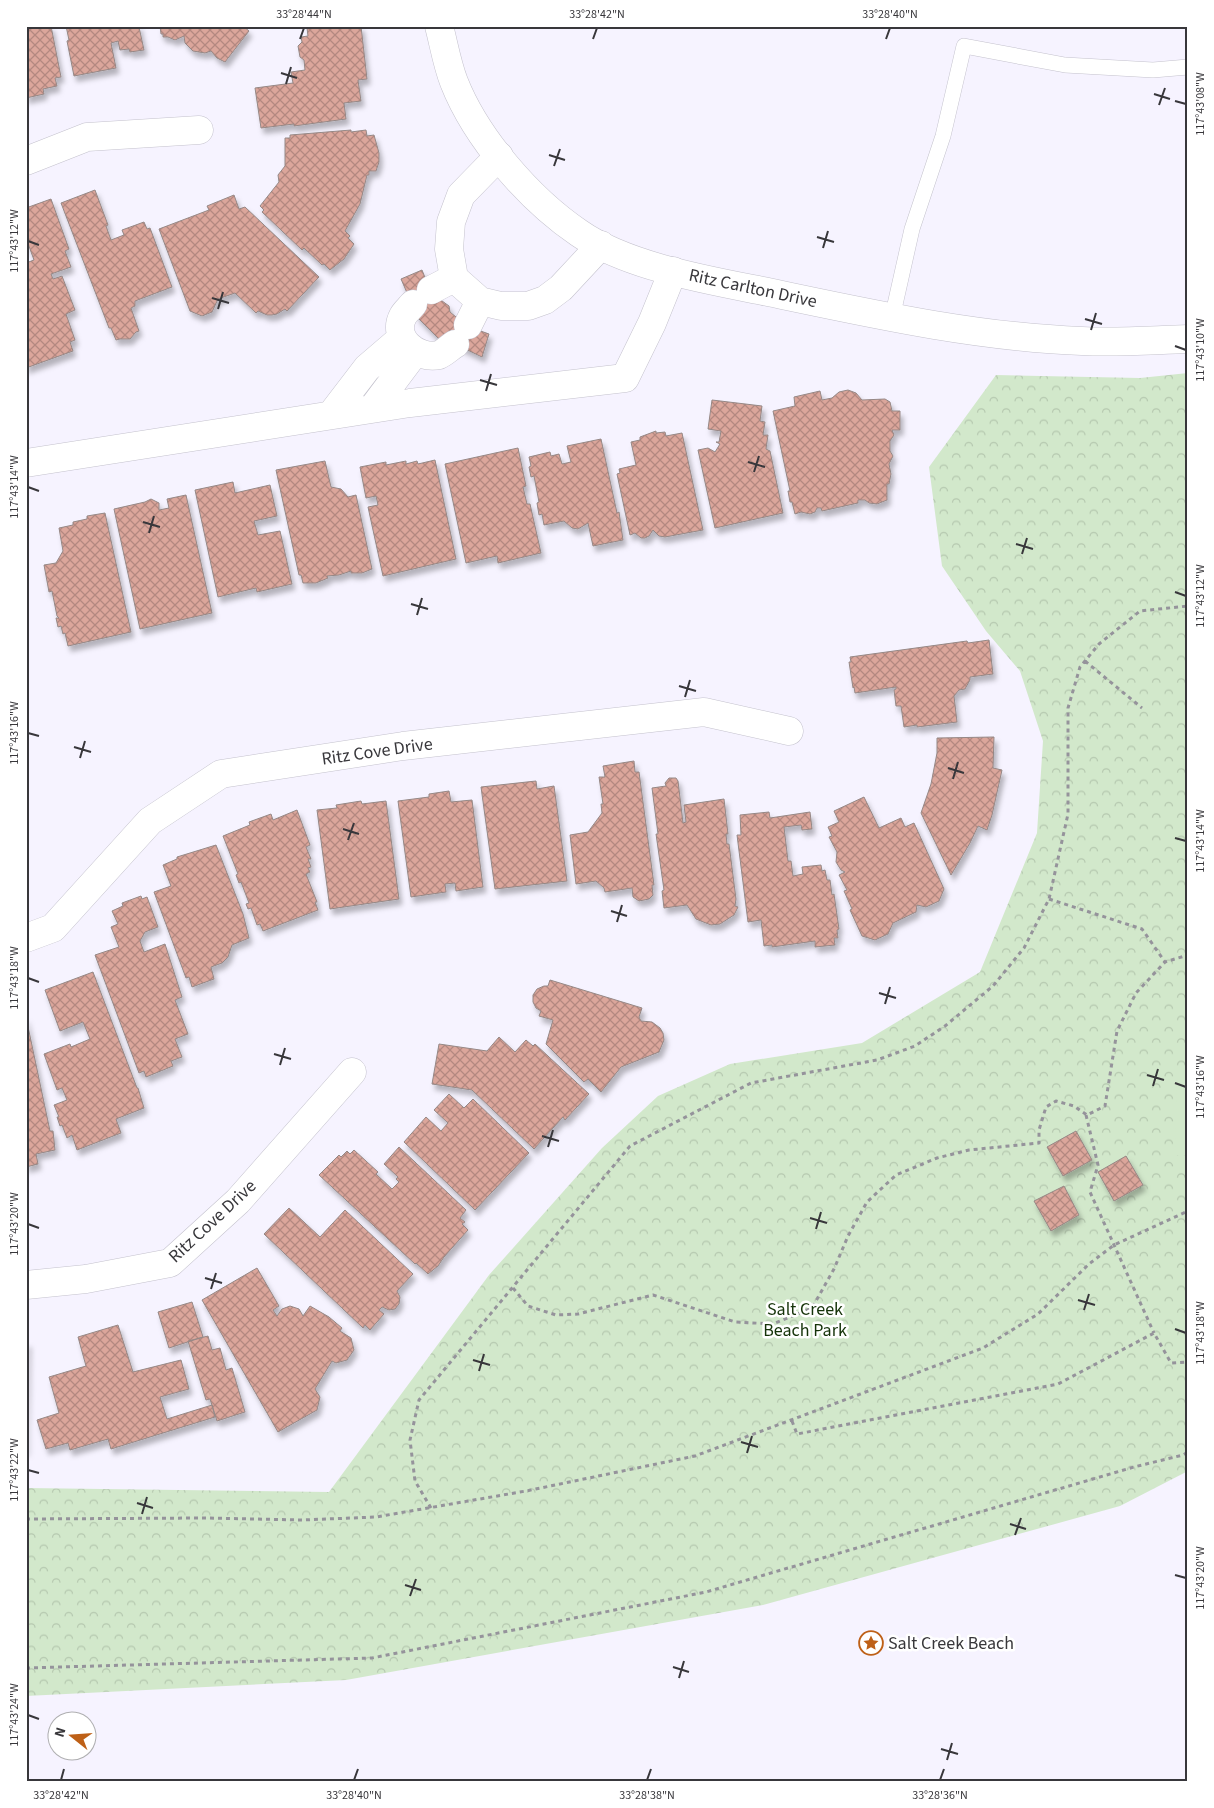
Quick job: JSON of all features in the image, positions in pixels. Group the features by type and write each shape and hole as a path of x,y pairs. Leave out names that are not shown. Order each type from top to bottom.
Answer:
{"street":[{"name":"Ritz Carlton Drive","path":"439,26 448,64 462,100 476,126 511,171 550,211 580,234 624,256 721,283 892,318 986,332 1082,341 1188,339"},
{"path":"26,161 87,137 199,130"},
{"path":"480,301 462,335 440,354 428,355 409,345 400,326 403,315 433,291 448,249 451,222 461,195 499,156"},
{"path":"433,291 501,306 528,306 545,300 561,288 600,245"},
{"path":"26,463 373,408 625,378 652,323 673,270"},
{"path":"373,408 409,345"},
{"path":"331,415 367,368 409,345"},
{"name":"Ritz Cove Drive","path":"26,938 53,928 150,821 221,774 403,746 704,712 789,731"},
{"name":"Ritz Cove Drive","path":"26,1285 86,1279 170,1263 238,1201 352,1072"}],"lane":[{"path":"892,318 912,228 943,136 964,46 1065,65 1153,70 1188,67"}],"path":[{"path":"431,1508 415,1481 410,1440 420,1400 630,1146 751,1083 877,1060 915,1046 945,1026 993,986 1024,948 1049,899 1068,814 1068,708 1080,667 1099,644 1140,611 1188,606"},
{"path":"1085,661 1142,708"},
{"path":"1049,899 1142,929 1165,962"},
{"path":"1086,1115 1105,1106 1117,1031 1136,993 1165,962 1188,955"},
{"path":"513,1288 528,1306 556,1315 578,1314 653,1295 735,1322 773,1324 812,1308 834,1269 848,1236 867,1202 896,1174 937,1158 969,1150 1039,1142 1046,1107 1056,1101 1074,1106 1086,1115 1098,1166 1090,1192 1154,1334 1171,1363 1188,1362"},
{"path":"26,1519 376,1518 526,1491 695,1456 983,1348 1038,1314 1089,1264 1114,1245 1188,1211"},
{"path":"792,1420 797,1434 1058,1384 1154,1334"},
{"path":"26,1668 372,1658 706,1592 1134,1467 1183,1456 1188,1452"}],"green space":[{"name":"Salt Creek Beach Park","path":"1188,373 1188,1471 1120,1506 763,1605 346,1680 26,1696 26,1488 329,1492 489,1275 602,1148 658,1096 730,1064 862,1043 980,972 1037,833 1043,741 1020,671 986,631 942,566 929,467 996,375 1140,378"},
{"path":"1177,1080 1188,1080 1188,1155 1175,1155"}],"building":[{"path":"26,26 51,26 61,77 55,78 57,86 43,89 44,94 26,98"},
{"path":"66,26 141,26 139,27 144,50 130,52 129,49 120,50 118,41 111,43 116,68 74,76"},
{"path":"160,26 243,26 249,31 225,62 217,58 211,51 205,53 193,51 185,43 184,36 175,40 163,37"},
{"path":"305,26 361,26 367,79 358,80 361,101 344,103 346,119 261,128 255,88 293,83 291,72 305,70 304,60 300,57 298,46 302,42 301,37 308,36"},
{"path":"351,130 351,132 366,130 367,136 374,135 379,153 379,162 376,171 369,171 369,175 367,175 360,204 345,231 350,236 348,238 354,244 344,259 330,270 304,248 302,250 262,212 264,210 260,206 279,182 278,175 285,166 285,138 290,138 290,135"},
{"path":"95,190 108,225 106,226 111,240 124,235 122,230 144,222 147,229 150,228 172,287 135,301 135,306 131,308 139,331 130,339 116,340 111,328 109,328 61,203"},
{"path":"234,195 239,209 245,207 319,277 287,311 285,309 272,315 258,311 256,313 235,293 218,299 212,312 202,316 190,311 159,229 209,210 207,206"},
{"path":"51,199 69,249 65,251 71,267 51,274 53,279 62,276 75,310 66,314 75,340 70,342 73,351 26,368 26,263 34,260 26,238 26,208"},
{"path":"422,270 438,298 449,306 450,312 462,322 489,334 482,357 455,344 439,339 418,318 401,279"},
{"path":"848,390 856,393 862,400 885,399 890,402 892,411 900,411 900,430 892,430 894,435 890,441 890,451 893,456 889,464 891,474 889,484 887,484 887,500 877,504 858,500 858,503 822,511 821,508 817,508 815,512 810,514 801,512 795,514 792,502 790,502 788,491 790,491 773,411 795,406 794,397 820,391 822,400 832,398 839,392"},
{"path":"712,400 762,406 760,421 765,422 763,435 768,435 766,449 770,451 783,513 715,528 698,450 708,448 715,452 720,444 716,442 719,442 721,431 708,429"},
{"path":"656,431 656,433 665,432 666,436 682,433 703,530 665,537 659,536 653,530 645,538 641,538 635,533 630,535 617,474 620,473 619,469 636,465 631,442 640,440 640,437"},
{"path":"601,439 617,513 619,512 623,540 593,546 588,523 578,529 572,528 564,521 544,525 542,514 539,515 537,503 539,502 534,476 531,477 529,457 550,452 551,456 559,454 562,464 571,462 567,446"},
{"path":"518,448 526,486 523,487 527,504 530,504 541,553 498,563 497,556 466,563 445,464"},
{"path":"435,460 456,559 383,576 368,507 378,505 376,496 366,498 360,467 386,462 386,465 406,461 406,464 417,461 418,464"},
{"path":"325,461 331,487 341,489 348,497 356,495 372,569 362,573 351,573 351,571 327,576 328,578 316,583 303,583 301,575 299,575 276,470"},
{"path":"233,482 235,493 270,485 277,516 254,521 258,535 280,531 292,584 257,592 256,588 218,597 195,490"},
{"path":"186,495 212,613 140,629 114,509 151,499 159,503 159,510 169,508 167,499"},
{"path":"105,513 131,632 68,646 65,633 63,634 61,626 58,627 56,618 59,618 52,591 49,592 44,565 56,563 63,551 59,528 87,519 87,516"},
{"path":"989,640 993,674 970,677 965,689 959,690 954,696 957,722 904,727 901,706 896,706 894,690 896,687 855,693 853,688 850,657 967,641 968,643"},
{"path":"994,737 993,768 1002,770 992,815 987,830 978,826 951,875 921,813 931,784 937,753 937,738"},
{"path":"634,761 635,772 639,772 654,885 652,885 653,895 649,899 639,901 633,897 632,888 605,892 604,888 596,881 576,884 570,835 588,832 602,813 601,804 603,804 599,777 605,777 603,766"},
{"path":"669,778 676,778 678,781 683,823 686,822 684,805 724,799 728,834 726,834 727,844 729,844 736,899 735,906 738,907 734,915 720,924 711,925 696,919 687,905 664,908 662,891 664,890 652,788 666,786 665,783"},
{"path":"536,781 537,789 554,786 567,881 495,889 481,787"},
{"path":"449,791 451,802 472,800 483,887 456,891 455,883 445,884 446,892 411,897 398,801 429,797 429,794"},
{"path":"864,797 879,828 901,818 905,827 914,823 944,889 939,901 926,907 917,905 916,912 893,923 888,934 875,940 862,936 850,910 852,909 844,891 847,890 839,875 845,872 841,870 836,862 837,852 829,837 832,836 828,827 839,822 834,811"},
{"path":"361,801 362,804 386,801 399,899 330,909 317,810 337,808 336,805"},
{"path":"297,810 310,845 306,847 311,859 308,859 311,867 308,868 310,872 306,874 317,902 315,902 318,910 263,931 260,924 257,925 251,908 248,909 246,904 249,903 241,882 239,883 236,875 238,874 223,836 250,825 249,822 271,814 273,820"},
{"path":"769,812 770,818 810,812 812,829 802,830 801,825 784,827 788,861 791,861 793,876 803,874 802,867 821,865 822,871 825,870 827,880 830,880 832,895 834,894 839,929 837,930 838,938 834,938 835,945 815,947 815,941 772,947 772,945 764,946 761,920 748,922 737,835 741,835 740,815"},
{"path":"216,845 243,914 249,938 232,945 228,957 222,963 211,967 214,979 192,987 189,977 186,978 154,892 171,886 163,865 177,859 177,857"},
{"path":"141,896 142,899 147,897 158,927 145,932 140,941 144,952 165,944 182,997 175,1000 188,1034 175,1039 182,1057 171,1061 173,1066 146,1077 144,1071 139,1073 95,955 119,947 111,927 118,924 112,911 123,906 122,903"},
{"path":"93,972 144,1108 116,1119 121,1133 77,1150 72,1135 67,1138 62,1125 60,1126 57,1117 59,1117 54,1105 67,1100 62,1088 57,1090 44,1054 70,1044 71,1047 90,1039 83,1022 60,1031 45,990"},
{"path":"550,980 642,1008 639,1017 641,1021 652,1022 663,1033 664,1040 659,1052 621,1067 601,1092 588,1079 584,1082 546,1044 553,1020 539,1016 541,1011 536,1008 533,1002 533,995 537,989 548,986"},
{"path":"26,1017 50,1131 53,1131 55,1150 36,1154 38,1164 26,1167"},
{"path":"499,1037 515,1052 526,1040 533,1046 535,1044 589,1094 565,1120 563,1117 534,1149 472,1090 432,1084 439,1044 487,1051"},
{"path":"449,1094 464,1108 473,1099 529,1153 475,1210 404,1142 426,1117 441,1131 448,1123 434,1110"},
{"path":"1076,1131 1092,1160 1063,1176 1047,1147"},
{"path":"399,1147 466,1210 460,1218 465,1222 462,1224 468,1230 438,1266 428,1274 319,1175 339,1155 341,1157 347,1151 350,1154 354,1150 378,1172 376,1174 392,1189 399,1182 396,1179 398,1177 384,1164"},
{"path":"1126,1156 1143,1185 1114,1201 1098,1172"},
{"path":"1064,1186 1079,1215 1051,1231 1034,1201"},
{"path":"289,1208 320,1237 345,1210 413,1274 397,1291 400,1297 399,1304 395,1309 389,1310 382,1307 379,1310 384,1314 370,1330 365,1325 363,1328 264,1234"},
{"path":"257,1268 279,1306 273,1310 277,1316 282,1309 290,1306 299,1309 303,1316 310,1306 329,1317 342,1328 340,1331 351,1338 354,1350 347,1360 336,1363 332,1361 315,1389 320,1397 317,1410 278,1432 202,1300"},
{"path":"192,1302 203,1337 169,1348 158,1312"},
{"path":"118,1325 133,1372 181,1360 189,1389 160,1397 167,1419 212,1405 215,1417 111,1449 108,1439 70,1450 68,1443 46,1449 37,1420 59,1413 49,1377 86,1366 78,1337"},
{"path":"208,1336 212,1350 220,1348 226,1370 232,1368 245,1412 217,1421 210,1399 206,1400 188,1341"},
{"path":"26,1342 28,1342 26,1451"}],"place":[{"name":"Salt Creek Beach","path":"871,1643"}]}
